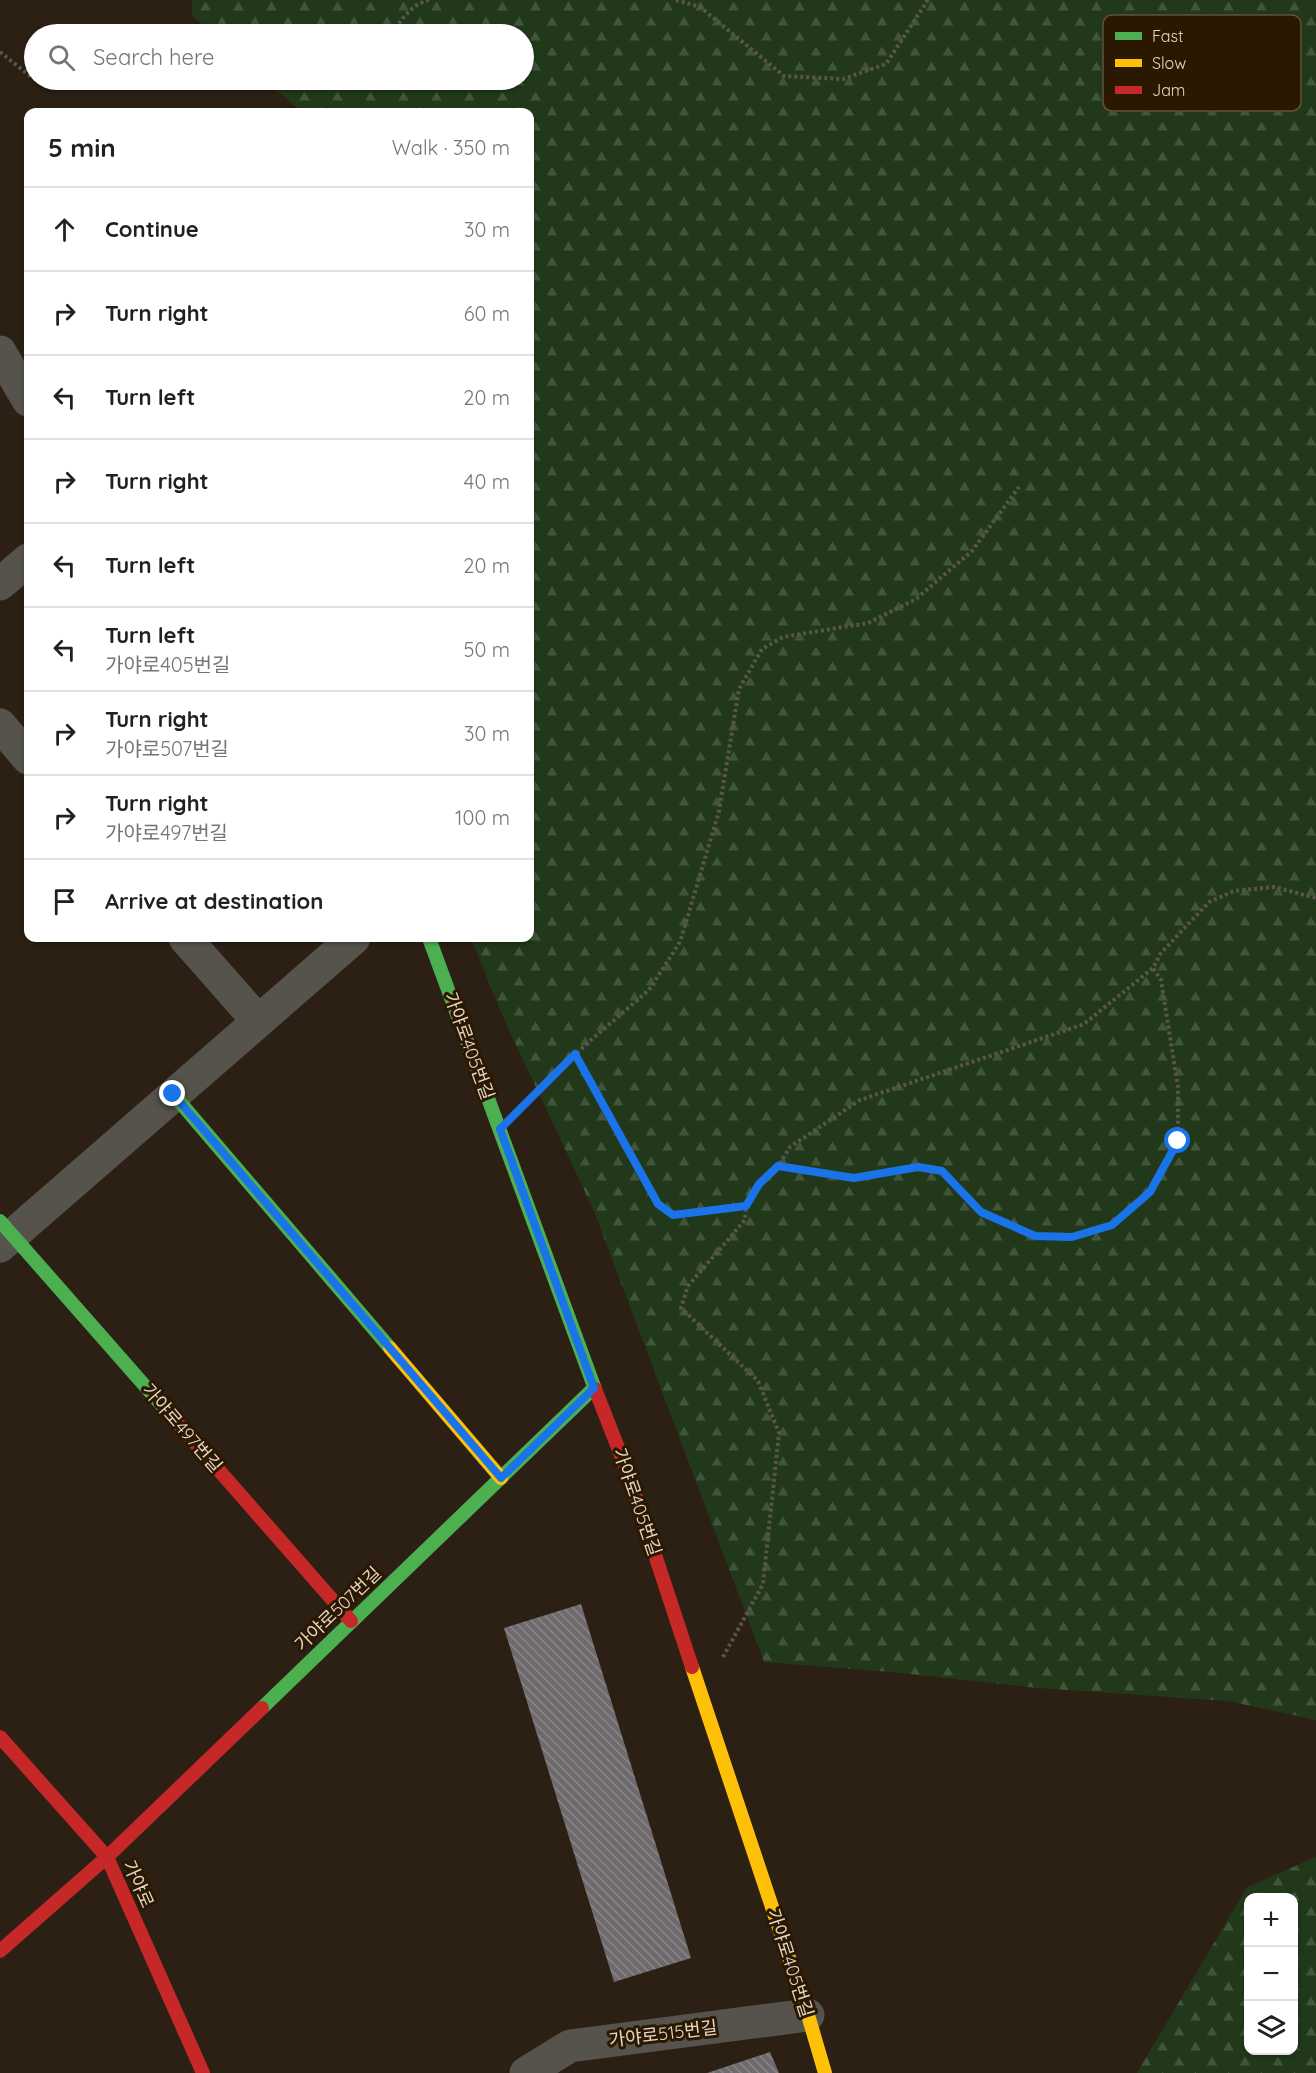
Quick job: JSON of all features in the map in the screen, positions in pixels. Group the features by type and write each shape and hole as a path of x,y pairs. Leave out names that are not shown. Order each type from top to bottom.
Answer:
{"street":[{"path":"0,352 24,393"},
{"path":"0,584 24,563"},
{"path":"0,725 24,753"},
{"path":"189,942 258,1021"},
{"name":"가야로497번길","path":"349,942 173,1094 4,1234 351,1622"},
{"name":"가야로405번길","path":"430,942 594,1388 628,1473 808,2015 825,2073"},
{"path":"173,1094 501,1478"},
{"name":"가야로507번길","path":"0,1951 106,1857 594,1388"},
{"name":"가야로","path":"0,1737 106,1857 203,2073"},
{"name":"가야로515번길","path":"526,2073 570,2046 808,2015"}],"path":[{"path":"398,24 421,2 429,0"},
{"path":"676,0 700,8 784,76 843,79 886,64 928,0"},
{"path":"0,52 24,71"},
{"path":"500,1129 575,1054 649,990 680,942 719,811 739,688 762,649 783,637 868,623 916,599 972,551 1019,487"},
{"path":"698,1683 727,1653 763,1584 779,1433 758,1381 681,1308 688,1286 745,1220 746,1206 759,1184 778,1166 790,1147 860,1101 1084,1024 1153,968 1161,953 1209,902 1234,891 1274,887 1316,898"},
{"path":"778,1166 854,1178 918,1167 942,1171 981,1212 1035,1236 1072,1237 1112,1225 1150,1192 1178,1141 1178,1087 1161,980 1153,968"},
{"path":"575,1054 658,1204 673,1215 746,1206"}],"green space":[{"path":"192,0 1316,0 1316,1720 1228,1701 1038,1688 891,1672 764,1662 594,1211 503,1017 473,942 534,942 534,108 297,108 277,90 534,90 534,24 201,24 192,16"},
{"path":"1316,1857 1316,2073 1137,2073 1247,1887"}],"building":[{"path":"581,1604 691,1958 614,1982 504,1628"},
{"path":"770,2052 779,2073 707,2073"}],"traffic: fast":[{"path":"430,942 595,1389"},
{"path":"173,1094 390,1348"},
{"path":"0,1221 174,1419"},
{"path":"262,1708 594,1388"}],"traffic: slow":[{"path":"390,1348 501,1478"},
{"path":"692,1667 808,2015 825,2073"}],"traffic: jam":[{"path":"595,1389 628,1473 692,1667"},
{"path":"174,1419 351,1621"},
{"path":"0,1951 107,1857 262,1708"},
{"path":"0,1737 107,1857 203,2073"}],"route":[{"path":"173,1094 501,1478 594,1388 500,1129 575,1054 658,1204 673,1215 746,1206 759,1184 778,1166 854,1178 918,1167 942,1171 981,1212 1035,1236 1072,1237 1112,1225 1150,1192 1178,1141"}]}
